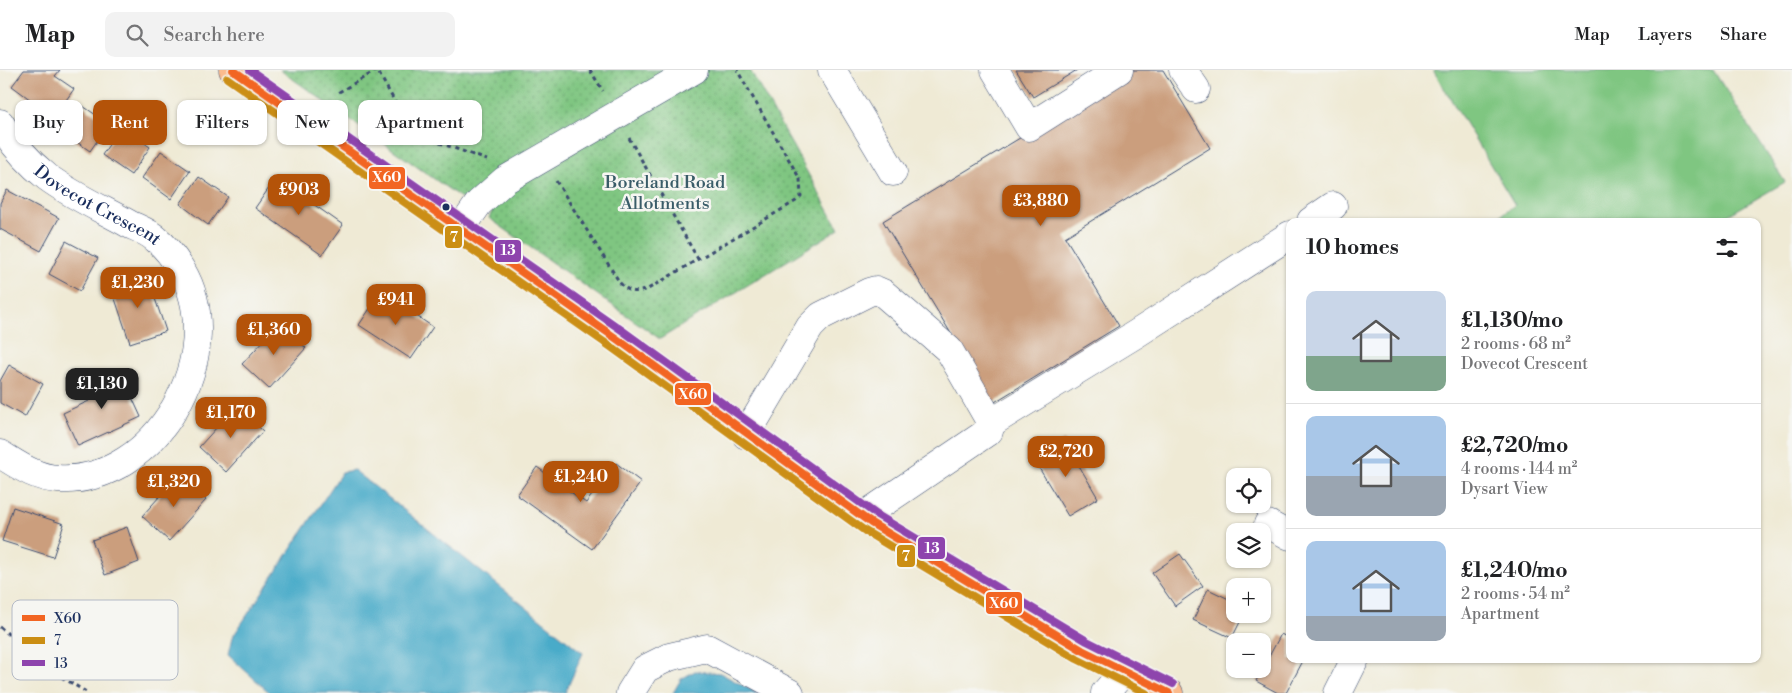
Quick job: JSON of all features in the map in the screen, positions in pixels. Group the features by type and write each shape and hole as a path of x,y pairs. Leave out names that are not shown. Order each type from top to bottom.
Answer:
{"main road":[{"path":"233,70 617,339 862,517 1082,650 1169,693"}],"street":[{"path":"460,230 479,202 501,183 694,70"},
{"path":"832,70 893,172"},
{"path":"994,70 1029,127 1119,70"},
{"name":"Dovecot Crescent","path":"0,123 17,151 48,178 155,238 182,271 195,303 197,332 189,380 164,423 137,454 115,468 97,476 58,479 29,472 0,454"},
{"path":"1315,218 1333,206"},
{"path":"862,517 989,431 991,423 1136,334 1286,238"},
{"path":"746,434 810,327 821,316 876,290 948,350 991,423"},
{"path":"630,693 645,669 668,657 707,648 790,693"},
{"path":"1338,693 1353,663"},
{"path":"1105,693 1124,671"}],"path":[{"path":"339,92 377,70 408,125 418,135 484,158 490,163 501,183"},
{"path":"590,70 698,259"},
{"path":"542,158 620,283 627,290 635,293 648,289 801,196 800,179 737,70"},
{"path":"0,627 12,637"},
{"path":"66,680 88,693"}],"green space":[{"name":"Boreland Road Allotments","path":"280,70 750,70 839,229 660,339 489,218 499,196 483,184 464,200 386,145 482,145 482,100 358,100 358,125 348,118 348,100 322,100"},
{"path":"1433,70 1713,70 1785,182 1723,218 1496,218 1515,205"}],"water":[{"path":"354,470 583,653 565,693 270,693 228,655 232,638 342,472"},
{"path":"695,671 720,673 757,693 673,693 681,679"}],"building":[{"path":"24,70 60,70 55,76 74,89 66,100 31,100 12,86"},
{"path":"1016,70 1077,70 1033,97"},
{"path":"1132,70 1163,70 1210,148 1065,237 1119,326 993,403 883,221"},
{"path":"83,106 93,113 94,145 90,151 81,145 83,145"},
{"path":"109,145 147,145 150,147 131,175 102,155"},
{"path":"161,151 190,171 171,199 142,178"},
{"path":"199,177 228,197 208,225 180,204"},
{"path":"276,178 343,225 322,255 255,208"},
{"path":"7,190 59,218 41,251 0,229 0,203"},
{"path":"66,241 98,258 80,291 49,274"},
{"path":"147,275 166,331 130,343 111,287"},
{"path":"381,292 433,327 411,359 359,325"},
{"path":"279,324 306,348 269,389 242,364"},
{"path":"9,365 43,384 25,417 0,403 0,381"},
{"path":"120,371 141,417 78,446 63,413 89,401 83,388"},
{"path":"236,406 263,431 226,472 199,447"},
{"path":"1064,440 1098,498 1068,516 1033,458"},
{"path":"616,463 641,482 592,549 517,495 537,467 586,503"},
{"path":"179,475 206,500 169,541 142,516"},
{"path":"13,507 64,524 53,557 2,541"},
{"path":"127,527 139,562 105,575 92,540"},
{"path":"1180,554 1203,586 1175,606 1152,573"},
{"path":"1208,589 1226,598 1226,623 1240,623 1234,633 1226,633 1226,635 1193,620"},
{"path":"1281,634 1286,637 1286,663 1302,663 1286,693 1278,693 1256,681 1258,678 1271,678 1271,653"}],"transit line":[{"name":"X60","path":"233,70 617,339 871,523 1082,650 1169,693"},
{"name":"13","path":"250,70 623,331 877,515 1087,641 1173,684"},
{"name":"7","path":"227,78 611,347 865,531 1077,659 1146,693"}]}
